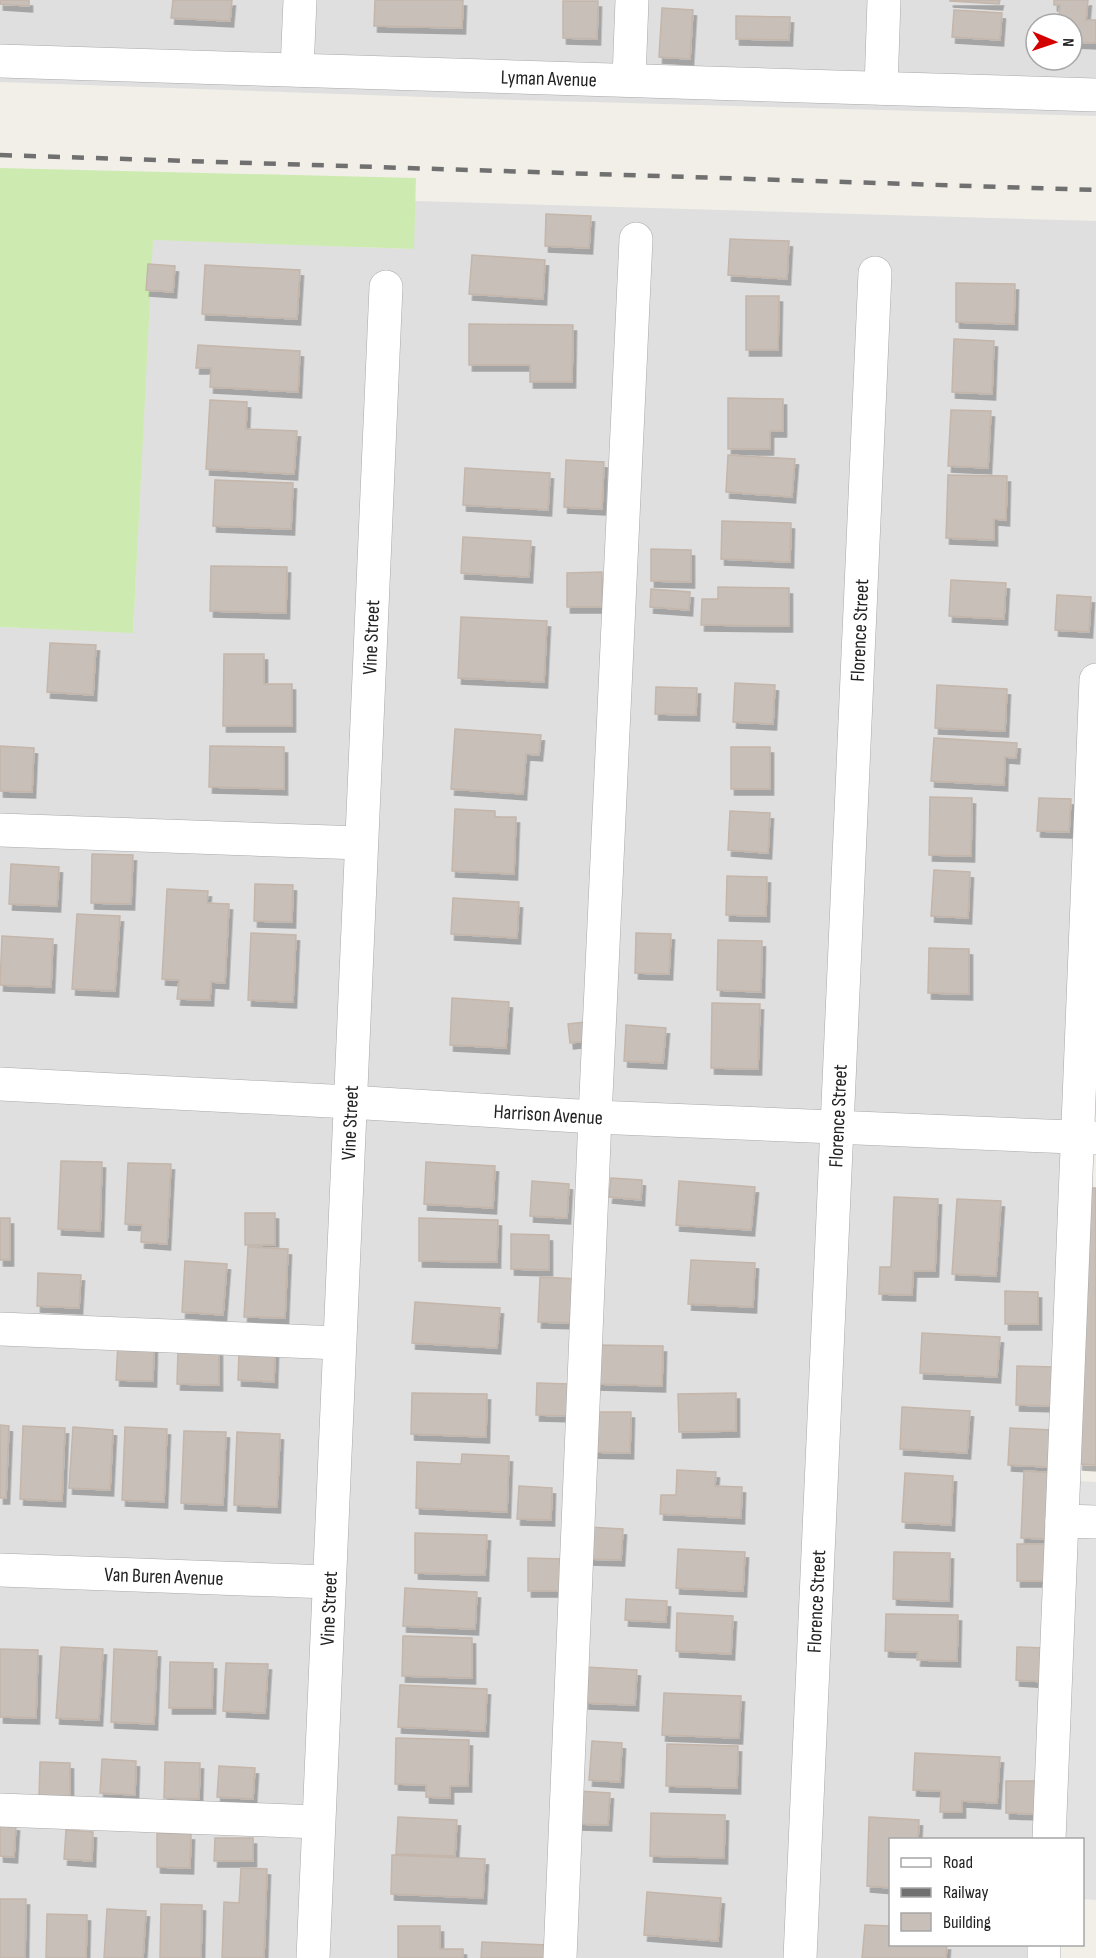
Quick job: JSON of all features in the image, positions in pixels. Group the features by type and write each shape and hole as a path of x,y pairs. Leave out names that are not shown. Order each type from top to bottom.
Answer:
{"street":[{"path":"297,70 300,0"},
{"path":"629,80 632,0"},
{"path":"880,88 884,0"},
{"name":"Lyman Avenue","path":"0,61 1096,95"},
{"path":"560,1958 595,1117 636,239"},
{"name":"Florence Street","path":"800,1958 874,273"},
{"name":"Vine Street","path":"312,1958 387,288"},
{"path":"1049,1838 1062,1521 1087,1138 1096,680"},
{"path":"0,830 361,843"},
{"name":"Harrison Avenue","path":"0,1084 595,1117 1087,1138"},
{"path":"0,1329 339,1343"},
{"path":"1062,1521 1096,1522"},
{"name":"Van Buren Avenue","path":"0,1570 328,1582"},
{"path":"0,1810 318,1822"}],"shaded area":[{"path":"0,0 1096,0 1096,116 482,99 0,82"},
{"path":"415,201 1096,221 1096,1081 1043,1838 889,1838 889,1946 1037,1946 1037,1958 0,1958 0,627 133,632 152,239 413,249"},
{"path":"1077,1481 1096,1482 1096,1900 1084,1899 1084,1838 1063,1838"}],"green space":[{"path":"0,168 416,178 414,249 153,240 133,633 0,627"}],"building":[{"path":"0,0 29,0 29,6 0,4"},
{"path":"173,0 232,0 230,21 171,18"},
{"path":"375,0 463,0 462,28 374,26"},
{"path":"950,0 1000,0 999,4"},
{"path":"1054,0 1088,0 1086,20 1096,20 1096,43 1084,42 1084,12 1059,12 1060,5 1054,5"},
{"path":"563,1 598,1 597,39 563,38"},
{"path":"662,8 693,10 690,59 659,57"},
{"path":"954,10 1002,13 1000,40 952,37"},
{"path":"736,16 790,17 789,40 736,39"},
{"path":"546,214 591,216 589,248 545,246"},
{"path":"730,239 789,241 787,279 728,275"},
{"path":"472,255 545,260 543,299 469,294"},
{"path":"148,264 175,266 173,292 146,290"},
{"path":"205,265 300,270 297,319 202,314"},
{"path":"956,283 1015,284 1014,324 956,322"},
{"path":"746,296 779,296 778,350 746,350"},
{"path":"469,324 573,325 572,382 530,382 530,365 469,365"},
{"path":"954,339 994,341 992,394 952,392"},
{"path":"198,345 300,351 298,392 210,387 211,368 196,368"},
{"path":"728,398 783,399 783,431 770,431 770,449 728,449"},
{"path":"210,400 247,402 246,429 297,431 294,474 206,469"},
{"path":"951,410 991,411 988,468 948,466"},
{"path":"728,455 795,459 792,497 726,492"},
{"path":"566,460 604,462 602,509 564,507"},
{"path":"465,468 550,473 548,510 463,505"},
{"path":"948,475 1007,476 1006,520 994,519 994,540 946,538"},
{"path":"215,480 293,483 291,529 213,526"},
{"path":"722,521 791,523 790,562 721,559"},
{"path":"463,537 531,541 529,577 461,573"},
{"path":"651,549 691,550 691,582 651,581"},
{"path":"211,566 287,567 286,613 210,611"},
{"path":"602,572 602,607 567,607 567,573"},
{"path":"951,580 1006,583 1004,619 949,616"},
{"path":"718,587 789,588 789,626 701,625 702,599 718,599"},
{"path":"651,589 690,592 689,610 650,607"},
{"path":"1057,595 1091,597 1089,632 1055,630"},
{"path":"461,617 547,621 544,682 458,678"},
{"path":"50,643 96,645 93,695 47,692"},
{"path":"224,654 264,654 264,684 292,684 292,726 223,726"},
{"path":"735,683 775,685 773,724 733,722"},
{"path":"937,685 1007,689 1005,731 935,728"},
{"path":"656,687 697,688 696,715 655,714"},
{"path":"455,729 541,735 539,755 526,754 523,794 451,789"},
{"path":"934,738 1017,743 1016,758 1005,757 1004,785 931,781"},
{"path":"0,746 34,748 32,792 0,791"},
{"path":"210,746 284,747 284,789 209,787"},
{"path":"731,747 770,747 770,789 731,789"},
{"path":"930,797 972,798 971,856 929,855"},
{"path":"1039,798 1071,799 1069,832 1037,831"},
{"path":"455,809 495,811 495,817 516,817 514,874 452,871"},
{"path":"730,811 770,813 768,853 728,850"},
{"path":"92,854 133,855 131,904 91,903"},
{"path":"11,864 59,867 57,906 9,904"},
{"path":"934,870 970,872 968,918 931,916"},
{"path":"727,876 767,877 766,916 726,915"},
{"path":"255,884 293,885 292,922 254,921"},
{"path":"167,889 208,891 207,903 229,904 225,983 211,982 210,1000 177,999 179,980 162,979"},
{"path":"453,898 519,902 517,938 451,934"},
{"path":"77,914 120,916 115,991 72,989"},
{"path":"251,933 296,935 293,1002 248,1000"},
{"path":"636,933 671,934 669,974 635,973"},
{"path":"2,936 53,939 51,987 0,985"},
{"path":"718,940 762,941 761,992 717,990"},
{"path":"929,948 969,949 969,994 928,993"},
{"path":"452,998 509,1002 506,1048 450,1045"},
{"path":"712,1003 760,1004 758,1069 711,1068"},
{"path":"585,1022 587,1041 570,1043 568,1024"},
{"path":"626,1025 666,1028 663,1063 624,1061"},
{"path":"61,1161 102,1162 100,1231 58,1229"},
{"path":"426,1162 495,1166 493,1208 424,1204"},
{"path":"128,1163 171,1164 167,1244 141,1242 142,1225 125,1224"},
{"path":"611,1178 642,1180 641,1200 609,1197"},
{"path":"532,1181 569,1184 567,1218 530,1216"},
{"path":"679,1181 755,1187 751,1230 676,1225"},
{"path":"1091,1188 1096,1188 1096,1465 1079,1464"},
{"path":"894,1197 938,1199 935,1271 913,1271 912,1295 879,1294 880,1267 891,1267"},
{"path":"957,1199 1001,1201 996,1276 952,1274"},
{"path":"245,1213 275,1213 275,1245 245,1245"},
{"path":"0,1218 10,1218 10,1260 0,1260"},
{"path":"419,1218 498,1220 497,1262 419,1261"},
{"path":"511,1234 549,1235 549,1270 511,1269"},
{"path":"248,1247 288,1249 285,1318 244,1317"},
{"path":"691,1260 755,1263 753,1307 688,1304"},
{"path":"185,1261 227,1264 223,1315 182,1312"},
{"path":"38,1273 81,1275 79,1308 37,1306"},
{"path":"540,1277 580,1279 577,1323 538,1322"},
{"path":"1005,1291 1038,1292 1038,1324 1005,1324"},
{"path":"415,1302 500,1308 497,1348 412,1343"},
{"path":"922,1333 1000,1337 997,1377 920,1373"},
{"path":"118,1343 154,1344 153,1381 116,1380"},
{"path":"596,1345 663,1346 662,1386 595,1384"},
{"path":"178,1349 219,1350 219,1385 177,1384"},
{"path":"239,1349 275,1351 274,1382 238,1380"},
{"path":"1017,1366 1056,1367 1055,1406 1016,1405"},
{"path":"537,1383 571,1384 570,1416 536,1415"},
{"path":"412,1393 487,1394 486,1437 411,1434"},
{"path":"736,1393 736,1431 679,1432 678,1394"},
{"path":"902,1407 970,1411 967,1453 900,1449"},
{"path":"590,1412 631,1412 630,1453 590,1452"},
{"path":"0,1425 9,1426 6,1498 0,1498"},
{"path":"23,1426 65,1428 62,1501 20,1499"},
{"path":"73,1427 113,1430 110,1490 69,1488"},
{"path":"125,1427 167,1429 164,1502 122,1500"},
{"path":"1010,1428 1052,1430 1050,1467 1008,1465"},
{"path":"184,1431 226,1432 223,1505 181,1503"},
{"path":"237,1432 280,1434 277,1507 234,1505"},
{"path":"462,1454 509,1456 507,1512 416,1508 417,1462 461,1464"},
{"path":"677,1470 716,1472 715,1486 742,1487 741,1518 660,1514 661,1495 676,1495"},
{"path":"1024,1471 1058,1473 1054,1539 1021,1538"},
{"path":"905,1473 953,1476 951,1525 902,1522"},
{"path":"519,1486 552,1488 551,1520 517,1519"},
{"path":"588,1527 623,1529 621,1560 586,1559"},
{"path":"415,1533 487,1535 485,1575 415,1573"},
{"path":"1017,1544 1054,1544 1053,1581 1017,1581"},
{"path":"678,1549 745,1552 743,1591 676,1588"},
{"path":"894,1552 950,1553 949,1601 893,1599"},
{"path":"528,1558 565,1559 564,1591 528,1591"},
{"path":"405,1588 477,1592 475,1629 403,1626"},
{"path":"626,1599 667,1601 666,1622 625,1620"},
{"path":"677,1613 733,1616 731,1654 676,1651"},
{"path":"886,1614 958,1615 957,1661 917,1660 918,1652 885,1651"},
{"path":"403,1636 472,1638 472,1678 402,1676"},
{"path":"61,1647 103,1649 99,1720 56,1718"},
{"path":"1017,1647 1047,1648 1046,1682 1016,1680"},
{"path":"0,1649 38,1650 36,1718 0,1717"},
{"path":"114,1649 157,1651 154,1724 111,1722"},
{"path":"170,1662 213,1663 212,1708 169,1708"},
{"path":"226,1663 268,1664 265,1713 223,1711"},
{"path":"586,1667 637,1670 635,1705 585,1703"},
{"path":"400,1685 487,1689 485,1731 398,1727"},
{"path":"664,1693 741,1696 739,1738 662,1735"},
{"path":"396,1738 469,1740 468,1786 450,1786 450,1798 426,1797 426,1785 395,1784"},
{"path":"592,1741 622,1743 620,1782 589,1780"},
{"path":"667,1744 738,1746 737,1788 666,1786"},
{"path":"915,1753 1000,1757 997,1803 962,1801 962,1812 940,1812 941,1791 913,1790"},
{"path":"102,1759 136,1761 135,1795 100,1793"},
{"path":"40,1762 70,1763 70,1798 39,1797"},
{"path":"165,1762 200,1763 199,1799 164,1798"},
{"path":"219,1766 255,1768 253,1799 217,1797"},
{"path":"1006,1781 1039,1781 1039,1814 1006,1813"},
{"path":"579,1791 610,1793 608,1825 577,1824"},
{"path":"651,1813 725,1815 724,1858 650,1856"},
{"path":"398,1817 457,1820 455,1856 396,1854"},
{"path":"869,1817 919,1820 918,1838 889,1838 889,1888 867,1886"},
{"path":"0,1824 16,1825 14,1857 0,1856"},
{"path":"66,1830 93,1832 92,1861 64,1859"},
{"path":"157,1833 191,1834 190,1868 157,1867"},
{"path":"215,1838 253,1838 253,1861 214,1861"},
{"path":"392,1855 485,1859 483,1898 391,1894"},
{"path":"241,1868 267,1869 264,1958 222,1958 224,1902 239,1903"},
{"path":"647,1892 721,1898 718,1941 644,1935"},
{"path":"0,1899 26,1899 25,1958 0,1958"},
{"path":"161,1904 202,1905 201,1958 160,1958"},
{"path":"107,1909 146,1911 143,1958 104,1958"},
{"path":"47,1914 87,1915 86,1958 46,1958"},
{"path":"865,1925 889,1926 889,1946 947,1946 946,1958 862,1958"},
{"path":"398,1926 440,1926 440,1949 463,1949 463,1958 398,1958"},
{"path":"482,1942 547,1945 546,1958 481,1958"}],"railway":[{"path":"0,155 1096,190"}]}
